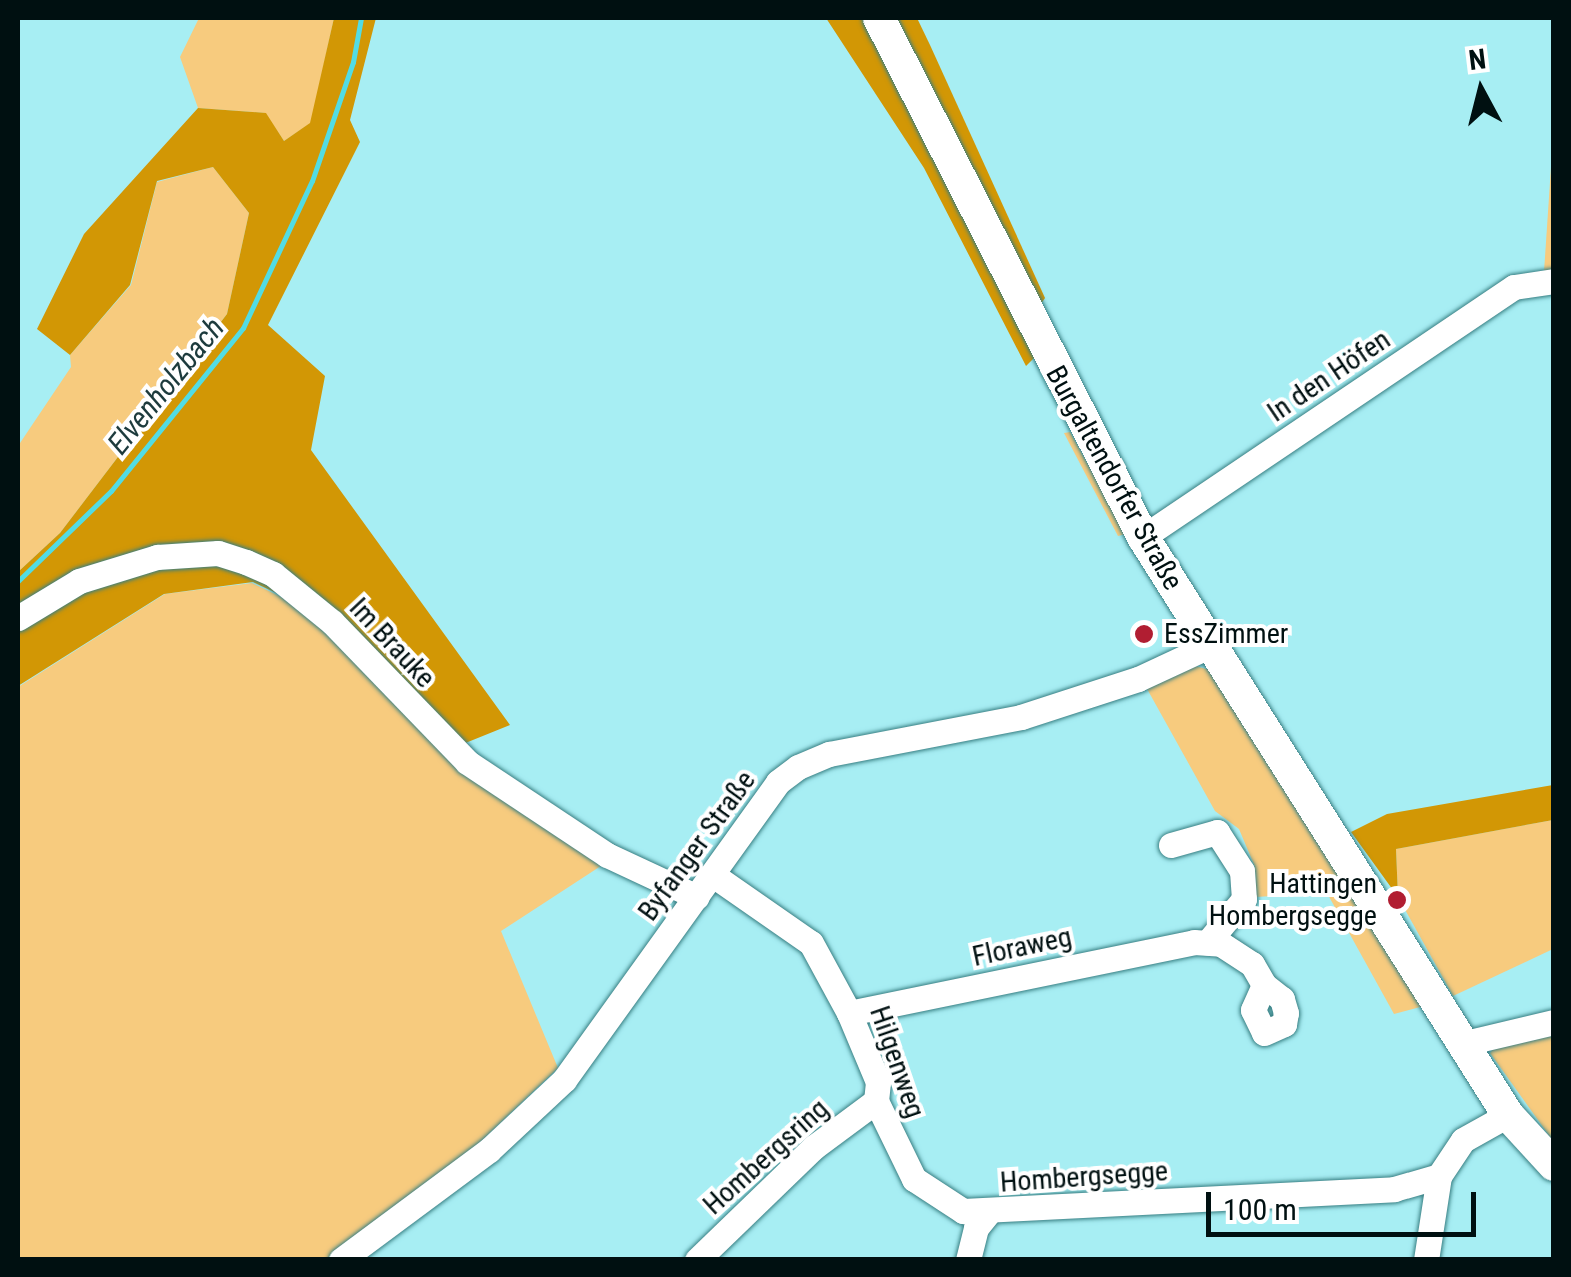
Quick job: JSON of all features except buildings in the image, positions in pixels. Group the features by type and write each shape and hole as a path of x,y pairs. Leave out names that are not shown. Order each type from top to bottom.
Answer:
{"main road":[{"name":"Burgaltendorfer Straße","path":"878,18 1143,537 1208,646 1508,1115 1554,1165"}],"street":[{"name":"In den Höfen","path":"1143,537 1514,287 1554,280"},
{"name":"Im Brauke","path":"18,618 79,580 157,557 218,553 246,562 273,574 332,622 468,762 593,846 696,897"},
{"name":"Byfanger Straße","path":"341,1260 489,1150 564,1080 778,782 798,766 829,754 1054,708 1208,646"},
{"path":"1171,845 1217,832 1242,871 1244,899 1207,943"},
{"name":"Hilgenweg","path":"713,875 811,943 849,1013 878,1082 876,1101 925,1190 963,1212 988,1213"},
{"path":"1207,943 1221,944 1252,964 1264,985"},
{"name":"Floraweg","path":"849,1013 1207,943"},
{"path":"1462,1044 1554,1022"},
{"name":"Hombergsring","path":"697,1260 814,1148 876,1101"},
{"path":"1426,1260 1438,1176 1464,1140 1508,1115"},
{"name":"Hombergsegge","path":"968,1260 988,1213 1394,1189 1438,1176"}],"shaded area":[{"path":"199,18 334,18 311,123 284,141 265,113 198,108 180,57"},
{"path":"334,18 376,18 350,120 360,142 268,325 325,376 311,450 510,725 458,746 329,609 214,548 18,613 18,572 60,533 227,314 249,213 213,167 157,181 130,285 70,355 37,329 84,234 198,108 266,113 284,141 310,123"},
{"path":"826,18 864,18 1035,357 1026,366 924,168"},
{"path":"881,18 917,18 1045,298 1030,320"},
{"path":"1553,137 1553,272 1544,272"},
{"path":"213,167 249,213 227,314 60,533 18,572 18,446 71,367 70,355 131,285 157,182"},
{"path":"1070,432 1126,534 1118,536 1064,433"},
{"path":"212,556 271,577 327,617 253,582 164,594 18,686 18,623 81,583"},
{"path":"252,583 328,619 376,676 607,862 501,931 558,1068 479,1143 326,1259 18,1260 18,687 165,594"},
{"path":"1188,664 1210,670 1424,1006 1394,1014 1327,893 1256,897 1255,867 1239,829 1215,811 1146,687"},
{"path":"1553,785 1553,820 1396,849 1398,897 1351,832 1387,814"},
{"path":"1553,820 1553,949 1453,996 1398,897 1396,849"},
{"path":"1553,1036 1553,1141 1490,1053 1498,1043"}],"waterway":[{"name":"Elvenholzbach","path":"18,581 111,491 243,328 312,181 353,62 361,18"}],"place":[{"name":"EssZimmer","path":"1144,634"},
{"name":"Hattingen Hombergsegge","path":"1397,900"}]}
